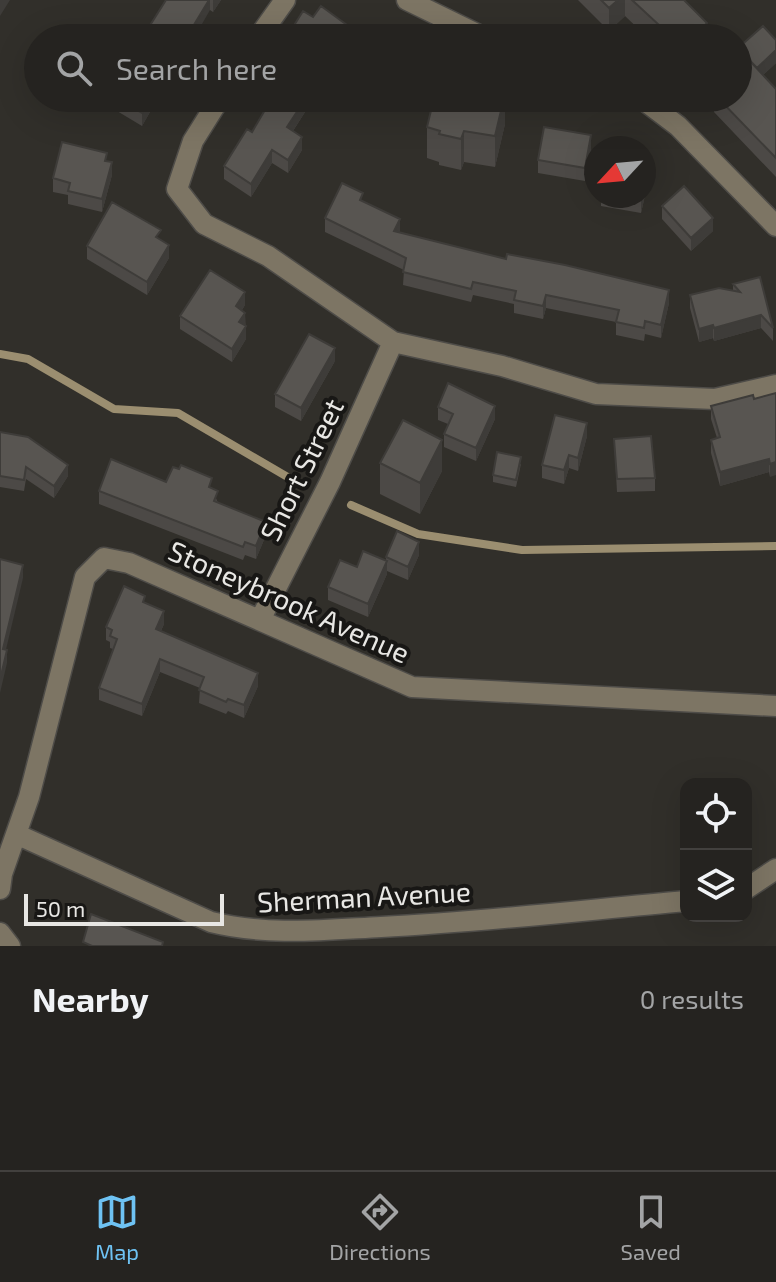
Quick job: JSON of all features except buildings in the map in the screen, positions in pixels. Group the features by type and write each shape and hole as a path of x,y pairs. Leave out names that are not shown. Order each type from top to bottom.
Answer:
{"street":[{"path":"268,24 285,0"},
{"path":"407,0 456,24"},
{"path":"211,112 193,141 177,189 204,224 268,256 393,342 502,366 596,394 715,399 776,385"},
{"path":"660,112 678,126 776,226"},
{"name":"Short Street","path":"260,620 330,482 393,342"},
{"name":"Stoneybrook Avenue","path":"16,834 29,797 85,577 104,558 129,563 412,687 776,706"},
{"path":"0,889 16,834"},
{"name":"Sherman Avenue","path":"16,834 211,922 244,930 280,932 420,925 680,902"},
{"path":"752,885 776,869"},
{"path":"0,933 10,946"}],"waterway":[{"path":"0,354 28,359 114,409 178,413 291,479"},
{"path":"351,505 418,534 522,550 776,546"}]}
